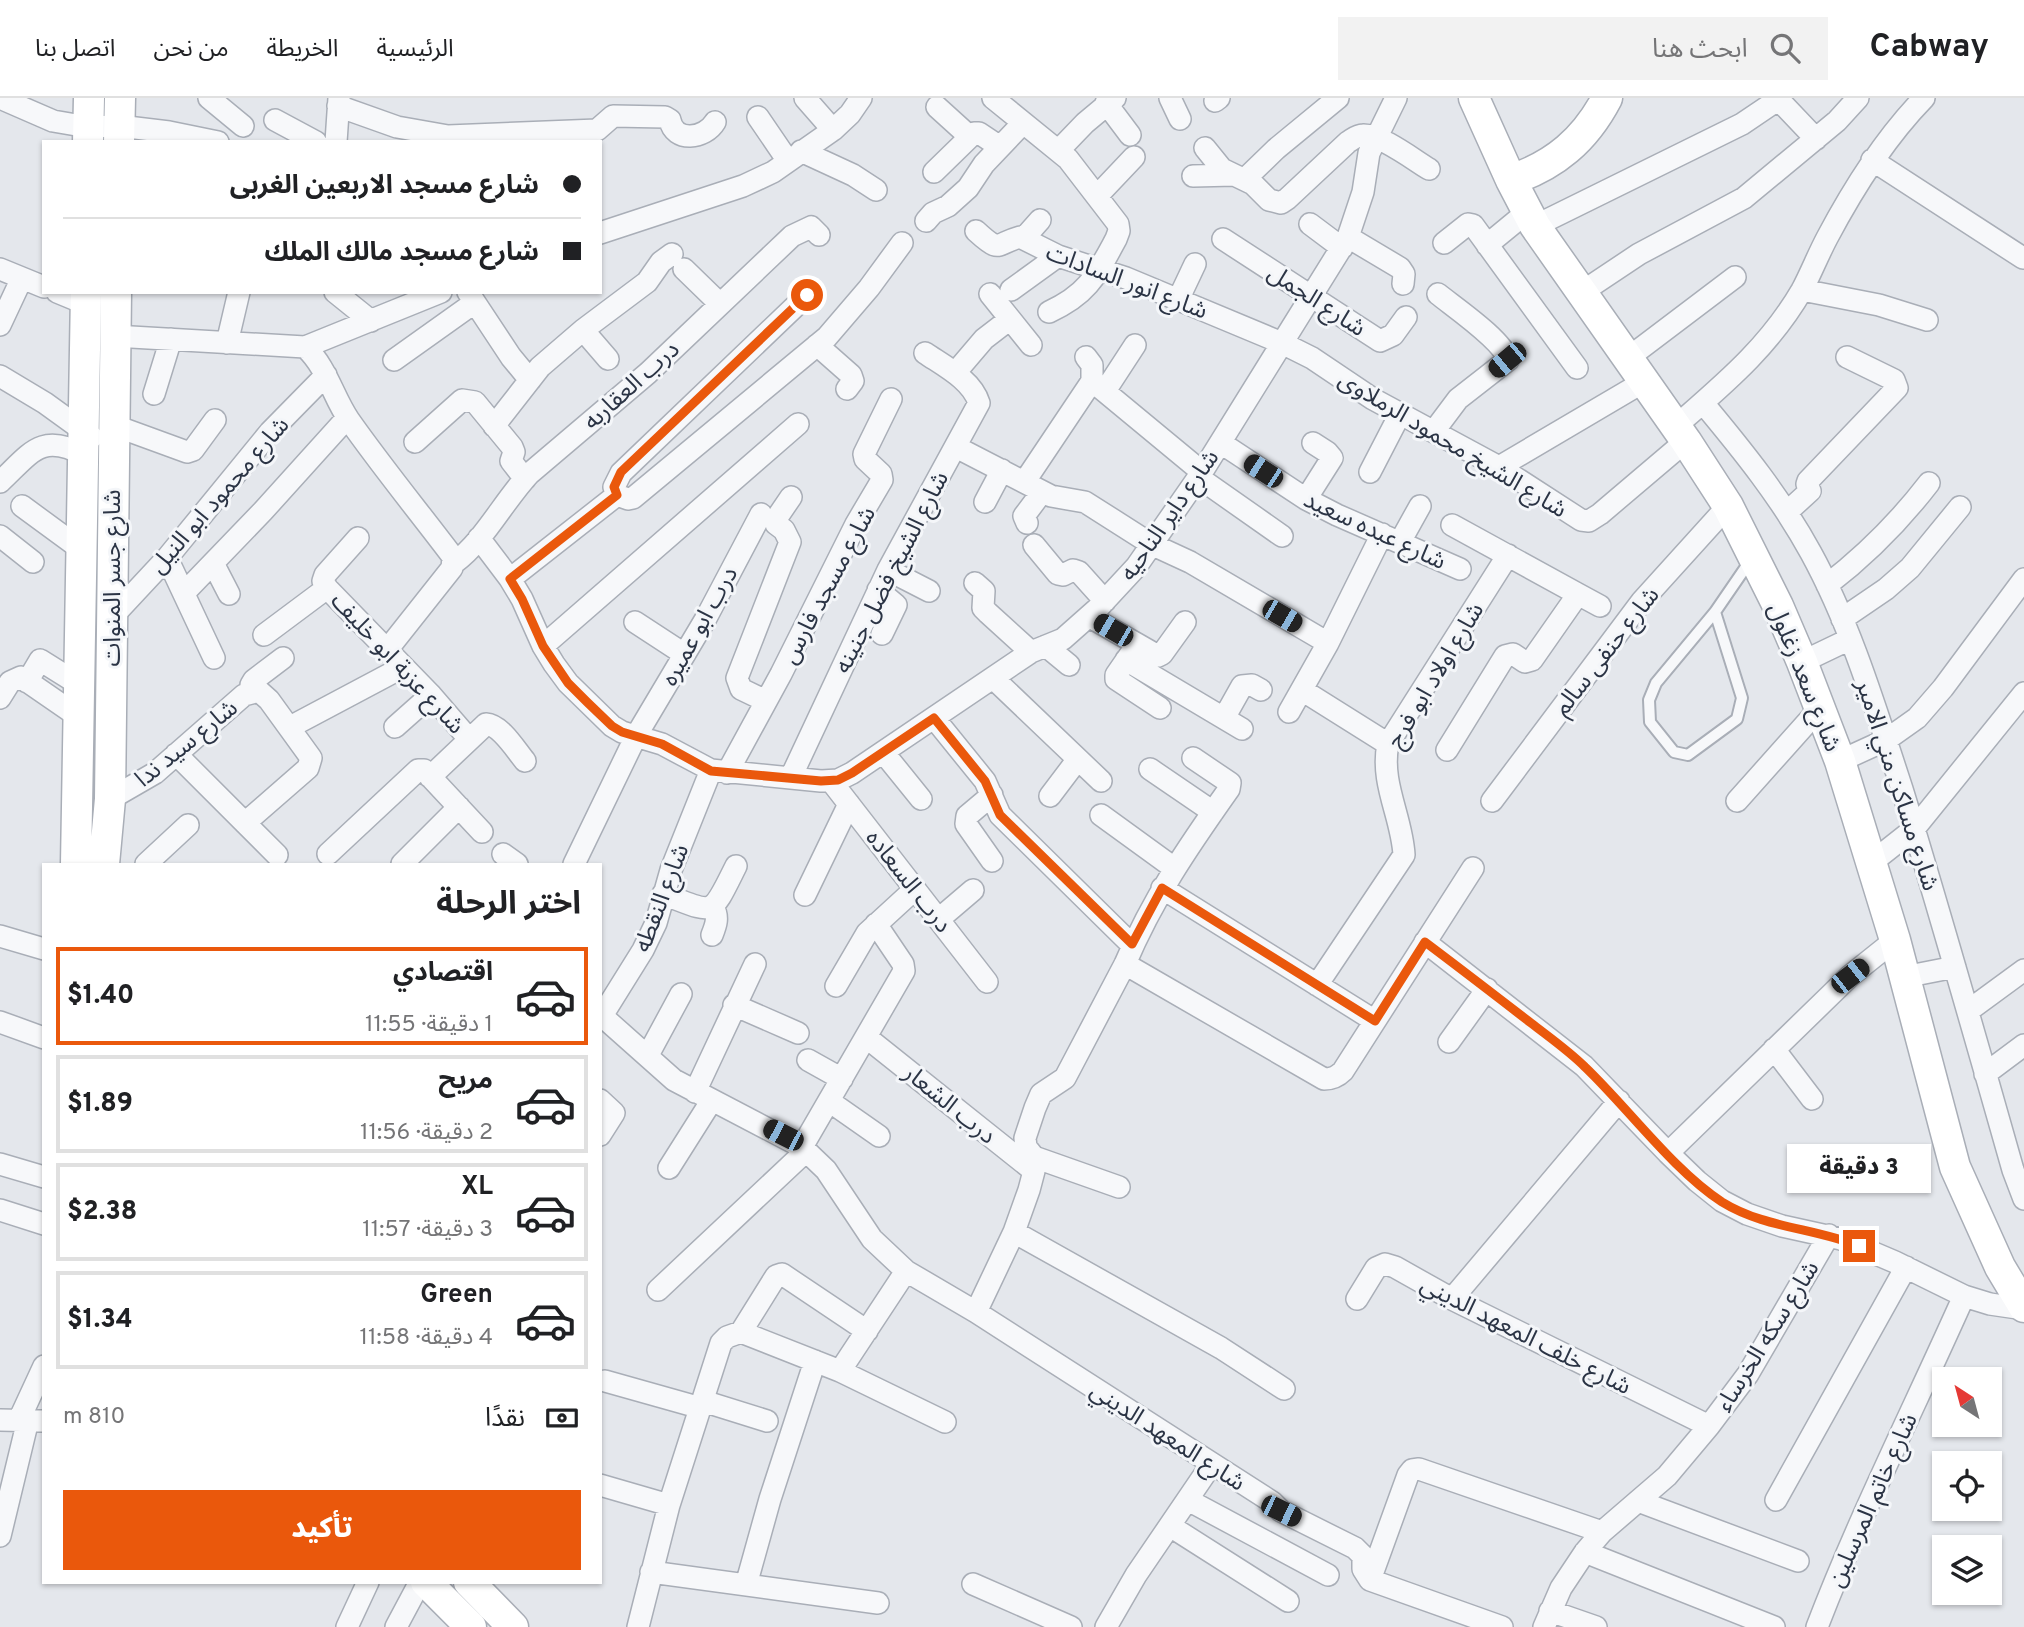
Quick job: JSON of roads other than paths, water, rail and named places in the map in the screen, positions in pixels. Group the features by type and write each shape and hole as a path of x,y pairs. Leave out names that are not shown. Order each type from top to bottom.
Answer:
{"street":[{"path":"0,98 53,121 119,122 210,140"},
{"path":"209,98 243,126"},
{"path":"805,98 833,130"},
{"path":"602,231 743,186 773,172 833,130 850,114 861,98"},
{"path":"1170,98 1180,119"},
{"name":"شارع داير الناحيه","path":"479,538 510,579 543,646 568,683 612,726 662,744 719,772 831,781 852,773 1038,649 1063,639 1090,617 1136,567 1220,443 1345,243 1358,211 1369,152 1395,98"},
{"name":"شارع سعد زغلول","path":"1474,98 1531,219 1728,506 1802,662 1840,761 1895,940 1955,1167 2000,1267 2024,1308"},
{"path":"1511,180 1531,173 1567,151 1596,119 1607,98"},
{"path":"1582,292 1639,254 1744,198 1837,121 1858,98"},
{"path":"1487,245 1531,219 1742,124 1778,99 1816,139"},
{"path":"1193,176 1239,177 1332,100"},
{"path":"1059,150 1110,101 1130,135"},
{"path":"336,140 338,102 397,127 448,136 562,137 597,130 613,116 665,117 670,120 671,127 677,133 696,136 710,130 715,122"},
{"path":"1003,102 1023,122 1059,150 1112,213 1119,231 1086,289 1070,302 1049,312"},
{"path":"1681,434 1703,403 1759,352 1802,290 1828,236 1872,160 1918,104"},
{"path":"937,107 969,136"},
{"path":"758,117 795,156 853,175 876,190"},
{"path":"275,120 312,140"},
{"path":"926,221 968,188 984,164 1023,122"},
{"path":"934,173 974,133 979,133 1000,147"},
{"path":"1205,148 1222,169 1239,177 1269,200 1281,203 1348,142 1365,134 1430,169"},
{"path":"1098,195 1134,157"},
{"path":"1872,160 2023,258"},
{"path":"1024,238 1040,220"},
{"path":"1444,243 1470,223 1577,368"},
{"path":"1310,224 1400,268 1404,274 1403,284"},
{"name":"درب العقاربه","path":"387,650 454,563 479,538 525,479 648,373 792,236 811,227 819,235"},
{"name":"شارع انور السادات","path":"976,231 986,241 998,246 1005,245 1014,238 1024,238 1058,256 1100,268 1282,343"},
{"name":"شارع الجمل","path":"1223,239 1380,341 1393,335 1406,317"},
{"path":"807,295 621,472 614,487 617,495 633,498 817,345 869,288 902,243"},
{"path":"1031,345 1010,319 1001,292 1058,256"},
{"path":"494,426 540,367 583,330 647,282 661,262 678,261 719,304"},
{"path":"1178,300 1195,264"},
{"path":"0,269 42,286"},
{"path":"1499,467 1636,370 1735,277"},
{"path":"0,325 22,278"},
{"path":"1802,290 1879,305 1927,320"},
{"path":"67,294 86,298"},
{"name":"شارع جسر المنوات","path":"76,863 82,550 114,336 116,294"},
{"path":"227,343 239,294"},
{"path":"338,294 372,321"},
{"path":"114,336 305,347 436,294"},
{"path":"1434,432 1458,399 1507,360 1507,354 1495,341 1438,294"},
{"path":"394,360 471,297 530,380"},
{"name":"شارع جسر المنوات","path":"86,298 112,617 110,799 104,863"},
{"path":"955,373 984,339 1010,319"},
{"path":"583,330 608,359"},
{"path":"154,394 171,339"},
{"name":"شارع الشيخ محمود الرملاوى","path":"1282,343 1312,358 1373,399 1499,467 1581,520 1589,521 1600,514 1681,434"},
{"path":"817,345 851,375 853,381 847,390"},
{"path":"1027,523 1023,520 1034,487 1098,386 1135,345"},
{"path":"305,347 326,375 348,418 453,557 454,563"},
{"name":"شارع الشيخ فضل جنينه","path":"790,778 888,570 956,447 989,401 976,394 955,373 925,353"},
{"path":"1086,357 1092,365 1098,386 1200,474 1282,536"},
{"path":"1787,512 1810,491 1807,481 1897,388 1894,380 1847,357"},
{"name":"شارع محمود ابو النيل","path":"112,617 167,558 270,432 326,375"},
{"path":"0,376 46,403 99,441"},
{"name":"شارع مسجد فارس","path":"719,772 766,701 856,524 882,480 881,474 865,459 864,454 891,398"},
{"path":"415,442 462,400 475,402 512,447 514,452 511,461 525,479"},
{"name":"شارع مساكن مني الامير","path":"1703,403 1749,458 1787,512 1827,585 1842,619 1886,740 1914,829 2013,1170 2024,1199"},
{"path":"1370,471 1401,414"},
{"path":"184,593 348,418"},
{"path":"0,482 27,456 55,443 68,447 99,441 187,452 193,450 215,420"},
{"path":"543,646 798,424"},
{"name":"شارع عبده سعيد","path":"1220,443 1306,499 1460,569"},
{"path":"1306,499 1332,458 1313,443"},
{"path":"956,447 1060,499 1085,502 1151,544 1190,562 1328,643"},
{"path":"985,502 1002,470"},
{"path":"1827,585 1880,540 1929,483"},
{"path":"510,579 617,495"},
{"path":"766,701 741,689 737,678 790,542 784,530 776,524 776,519 791,497"},
{"path":"22,506 82,550"},
{"path":"1289,712 1391,538 1420,506"},
{"name":"شارع حنفى سالم","path":"1492,801 1642,601 1728,506"},
{"path":"1842,619 1886,589 1910,568 1960,507"},
{"name":"درب ابو عميره","path":"575,863 636,736 761,514"},
{"path":"1452,525 1600,606"},
{"path":"0,536 33,562"},
{"name":"شارع عزبة ابو خليف","path":"358,538 325,575 323,582 431,695 469,739"},
{"path":"1034,545 1058,574 1063,575 1073,570 1079,572 1105,601"},
{"name":"شارع اولاد ابو فرج","path":"1317,985 1404,855 1390,797 1386,764 1388,744 1508,555"},
{"path":"167,558 214,658"},
{"path":"213,563 229,594"},
{"path":"888,570 929,591"},
{"path":"1840,761 1902,730 1930,703 2024,579"},
{"path":"975,583 984,591 983,608 988,613 1038,649 1069,665"},
{"name":"شارع عزبة ابو خليف","path":"264,635 327,588"},
{"path":"878,590 896,605 882,634"},
{"path":"1447,750 1505,656 1513,654 1525,662 1532,660 1576,597 1576,593"},
{"path":"1090,617 1132,652 1233,723 1242,686 1252,685 1261,690"},
{"path":"635,622 684,654"},
{"path":"1132,652 1158,656 1162,654 1185,622"},
{"path":"1802,662 1850,639"},
{"path":"1132,652 1116,679 1160,708"},
{"path":"252,692 251,685 254,680 283,658"},
{"path":"27,682 40,660 80,685"},
{"path":"289,727 403,667"},
{"path":"0,698 10,682 21,677 79,717"},
{"path":"993,678 1101,781"},
{"path":"1302,690 1388,744"},
{"name":"شارع سيد ندا","path":"110,799 141,782 244,695 259,691 311,758 310,764 245,823"},
{"path":"1871,863 1914,829 2024,693"},
{"path":"395,727 431,695"},
{"path":"1737,801 1821,708"},
{"path":"934,718 985,781 1000,815 1129,954 1324,1079 1338,1077 1343,1071 1473,868"},
{"path":"430,777 486,724 492,724 525,761"},
{"path":"883,752 921,799"},
{"path":"176,754 277,855"},
{"path":"976,1312 1014,1232 1034,1164 1024,1138 1041,1094 1065,1078 1162,888 1230,789 1230,783 1193,758"},
{"path":"1050,796 1078,759"},
{"path":"328,854 418,769 424,770 482,832"},
{"path":"1150,769 1213,812"},
{"name":"شارع النقطه","path":"602,1016 643,950 656,923 663,894 719,772"},
{"name":"درب السعاده","path":"831,781 987,982"},
{"path":"992,795 967,816 966,824 992,860"},
{"path":"805,895 849,804"},
{"path":"403,863 459,807"},
{"path":"1101,815 1174,868"},
{"path":"147,863 188,825"},
{"path":"663,894 704,909 713,907 736,866"},
{"path":"1162,888 1375,1021"},
{"path":"836,986 867,933 915,889"},
{"path":"939,919 973,890"},
{"path":"712,935 717,914 713,907"},
{"path":"658,1290 804,1149 904,971 903,964 876,923"},
{"path":"0,936 42,948"},
{"path":"1668,1153 1850,976 1895,940"},
{"path":"1425,942 1584,1066 1668,1153 1713,1195 1747,1214 1782,1226 1829,1236 1964,1296 1990,1304 2024,1308"},
{"path":"668,1168 704,1096 734,1005 755,964"},
{"path":"1904,977 1955,967"},
{"path":"1968,1011 2024,970"},
{"path":"1449,1042 1487,989"},
{"path":"648,1055 681,994"},
{"path":"734,1005 798,1033"},
{"name":"شارع المعهد الديني","path":"602,1019 648,1055 674,1080 783,1135 804,1149 826,1170 872,1240 906,1271 976,1312 1272,1502 1281,1511 1355,1548 1363,1556 1363,1569 1370,1580"},
{"path":"0,1022 42,1037"},
{"name":"درب الشعار","path":"866,1037 1034,1164 1119,1187"},
{"path":"1985,1074 2024,1045"},
{"path":"1774,1049 1812,1098"},
{"path":"808,1060 842,1079"},
{"path":"829,1101 879,1136"},
{"path":"1452,1299 1619,1101"},
{"path":"602,1102 614,1113 602,1132"},
{"path":"0,1164 42,1176"},
{"path":"0,1210 42,1223"},
{"path":"1014,1232 1221,1348 1284,1389"},
{"name":"شارع سكه الخرساء","path":"1547,1619 1561,1588 1585,1552 1602,1532 1667,1476 1748,1374 1829,1236"},
{"name":"شارع خلف المعهد الديني","path":"1357,1299 1373,1271 1385,1264 1395,1267 1452,1299 1709,1426"},
{"path":"1776,1500 1906,1268"},
{"path":"840,1371 906,1271"},
{"path":"741,1332 776,1276 782,1274 867,1331"},
{"name":"شارع خاتم المرسلين","path":"1817,1627 1844,1556 1880,1484 1964,1296"},
{"path":"638,1627 669,1505 721,1343 733,1333 741,1332 840,1371 945,1422"},
{"path":"746,1585 770,1499 815,1361"},
{"path":"0,1536 23,1420 42,1371"},
{"path":"605,1381 767,1421"},
{"path":"1106,1627 1136,1575 1211,1465"},
{"path":"1502,1627 1370,1580 1408,1475 1412,1471 1419,1469 1602,1532"},
{"path":"602,1486 669,1505"},
{"path":"1188,1500 1328,1575"},
{"path":"1638,1501 1798,1561"},
{"path":"1170,1526 1289,1601"},
{"path":"1585,1552 1774,1627"},
{"path":"651,1572 878,1603"},
{"path":"346,1627 367,1584"},
{"path":"396,1627 419,1584"},
{"path":"428,1584 471,1627"},
{"path":"471,1584 513,1627"},
{"path":"972,1584 1071,1627"},
{"path":"1547,1619 1595,1627"}],"lane":[{"path":"1715,612 1742,698 1737,719 1688,755 1674,752 1650,722 1648,700 1656,683 1715,612 1753,556"}]}
